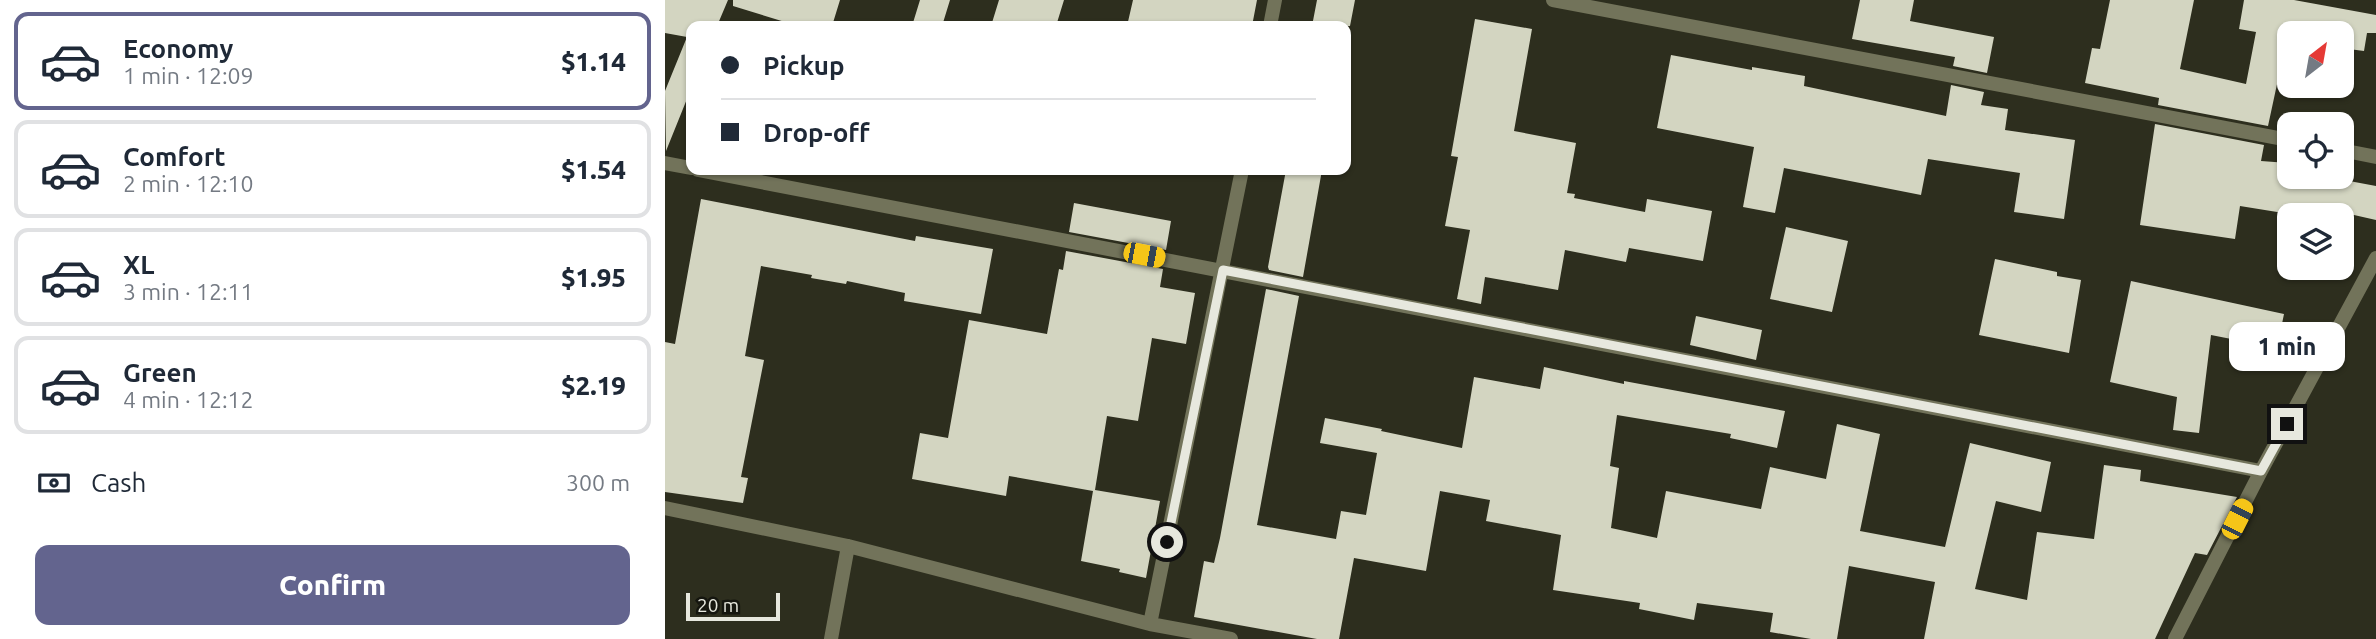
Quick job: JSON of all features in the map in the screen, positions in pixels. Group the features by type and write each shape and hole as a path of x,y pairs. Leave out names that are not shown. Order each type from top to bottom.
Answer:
{"street":[{"path":"1271,21 1275,0"},
{"path":"1553,0 2277,138"},
{"path":"2354,153 2376,157"},
{"path":"665,163 686,167"},
{"path":"724,175 2261,471"},
{"path":"1150,624 1241,175"},
{"path":"2175,639 2261,471 2376,258"},
{"path":"665,508 848,546 1150,624 1231,639"},
{"path":"831,639 848,546"}],"building":[{"path":"665,0 728,0 719,21 686,21 686,37 665,33"},
{"path":"733,0 840,0 834,21 782,21 733,6"},
{"path":"920,0 950,0 944,21 914,21"},
{"path":"999,0 1064,0 1058,21 993,21"},
{"path":"1133,0 1257,0 1253,21 1128,21"},
{"path":"1317,0 1355,0 1351,21 1313,21"},
{"path":"1860,0 1914,0 1910,21 1994,37 1987,73 1953,66 1955,57 1852,39"},
{"path":"2110,0 2194,0 2180,69 2246,84 2256,32 2239,29 2244,0 2294,0 2376,15 2376,33 2367,33 2364,51 2354,50 2354,21 2277,21 2277,84 2268,126 2158,105 2159,98 2085,83 2092,48 2100,49"},
{"path":"1475,19 1532,29 1514,131 1576,143 1567,193 1575,194 1574,198 1645,212 1647,199 1712,211 1703,261 1629,248 1626,262 1565,250 1558,290 1485,277 1481,304 1457,299 1470,230 1445,226 1458,157 1451,156"},
{"path":"686,39 686,101 666,151 665,91"},
{"path":"1671,55 1752,70 1752,67 1805,76 1804,86 1946,116 1951,85 1984,92 1981,105 2008,109 2005,130 2075,140 2064,219 2014,212 2020,173 1928,159 1921,195 1784,168 1775,213 1743,207 1754,147 1657,128"},
{"path":"2155,124 2264,145 2261,161 2277,162 2277,189 2354,189 2354,182 2376,186 2376,220 2354,215 2354,203 2277,203 2277,212 2240,206 2235,239 2140,225"},
{"path":"1285,175 1321,175 1303,277 1269,270"},
{"path":"701,199 915,241 916,236 993,249 981,314 904,301 905,293 847,281 846,284 811,278 812,275 761,266 745,356 764,360 741,477 748,478 743,503 665,492 665,342 675,344"},
{"path":"1074,203 1171,221 1166,250 1069,232"},
{"path":"1786,227 1848,241 1832,312 1770,299"},
{"path":"1066,251 1163,269 1160,287 1195,293 1186,344 1152,338 1138,421 1107,416 1095,490 1160,501 1146,578 1119,572 1120,569 1081,561 1093,491 1009,476 1006,496 912,479 920,433 948,438 969,320 1047,334 1059,269 1063,270"},
{"path":"1995,259 2081,280 2069,353 1979,335"},
{"path":"2131,281 2284,314 2277,348 2211,335 2199,433 2173,430 2177,397 2110,382"},
{"path":"1266,289 1299,296 1257,525 1336,539 1341,511 1366,515 1377,453 1320,443 1325,418 1462,448 1474,377 1540,389 1544,367 1624,384 1624,381 1785,411 1777,448 1730,438 1731,434 1617,415 1610,466 1619,468 1611,528 1657,538 1666,491 1761,509 1770,467 1826,479 1837,424 1880,434 1860,531 1945,547 1970,443 2051,462 2041,512 1996,501 1975,589 2027,600 2037,532 2094,539 2104,465 2141,470 2140,481 2237,497 2207,555 2195,553 2155,639 1924,639 1935,582 1849,566 1837,639 1811,639 1770,632 1773,613 1697,603 1694,620 1639,609 1640,603 1553,590 1561,535 1486,521 1490,500 1440,491 1426,571 1354,558 1339,639 1317,639 1194,617 1204,561 1214,563 1220,538"},
{"path":"1696,316 1762,330 1756,360 1690,345"}],"route":[{"path":"1167,542 1223,270 2261,471 2287,424"}]}
